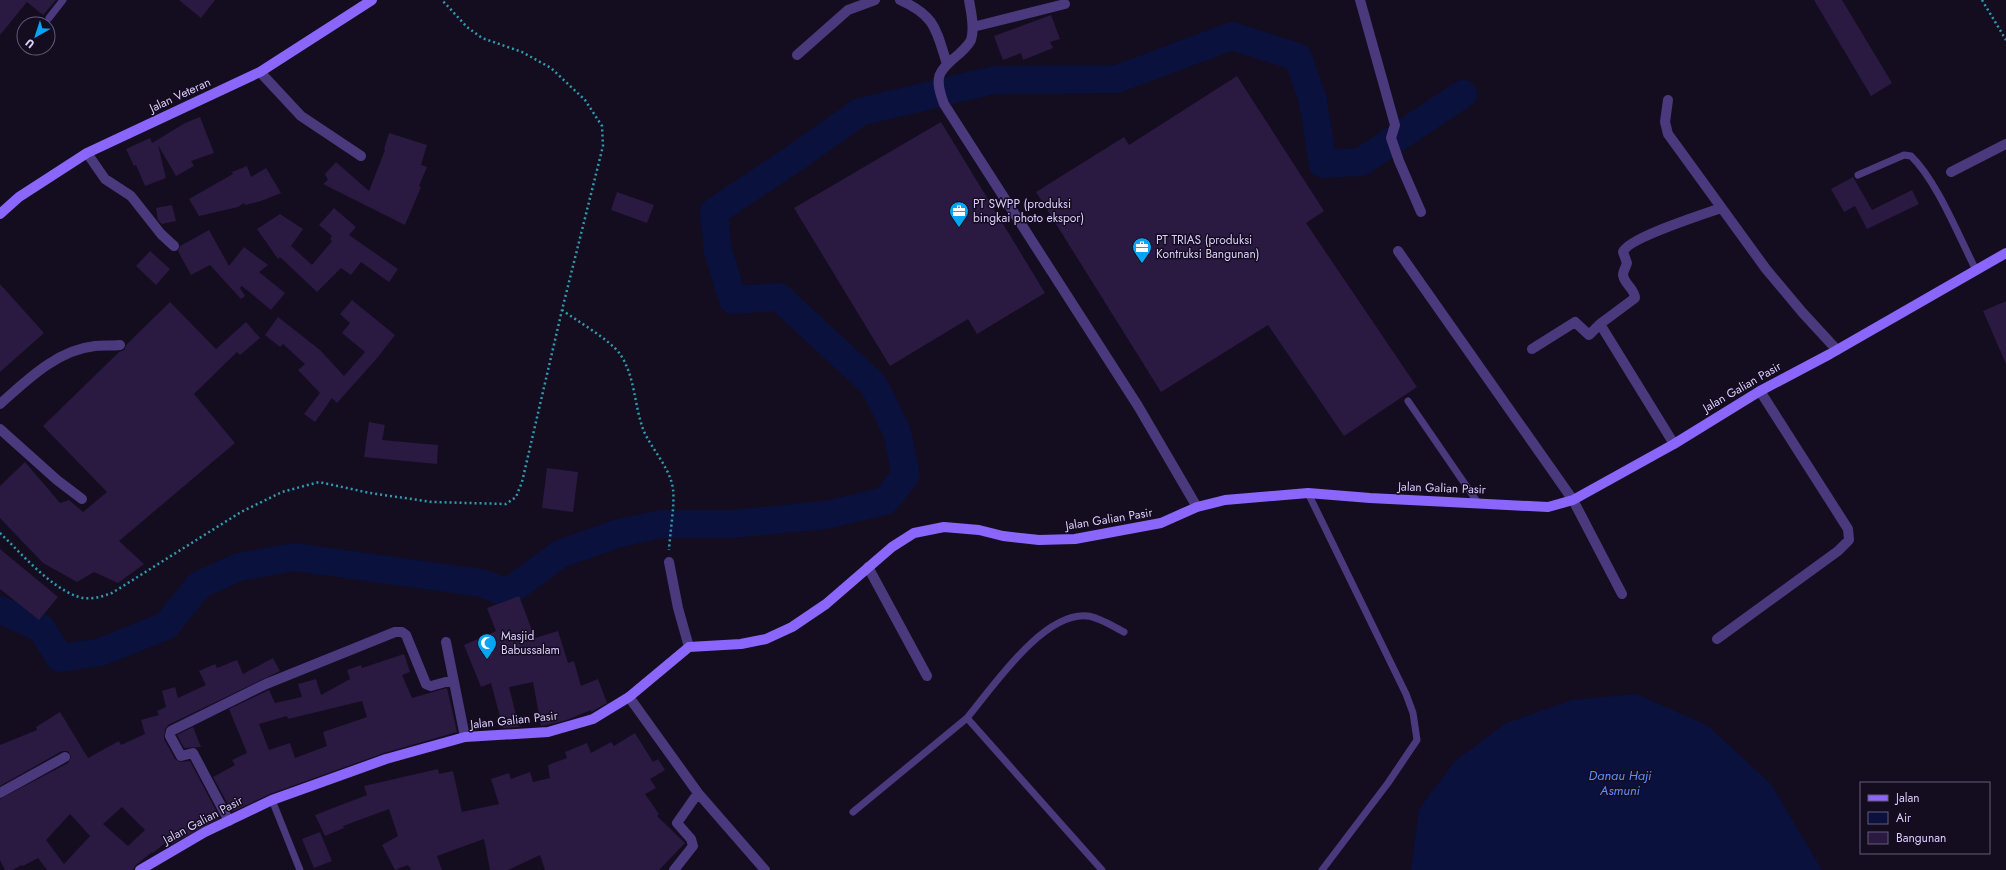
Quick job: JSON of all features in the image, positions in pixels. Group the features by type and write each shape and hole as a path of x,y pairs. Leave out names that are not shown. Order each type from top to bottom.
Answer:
{"street":[{"name":"Jalan Veteran","path":"0,214 19,197 87,153 260,72 372,0"},
{"path":"797,55 848,10 875,0"},
{"path":"900,0 913,6 934,25 947,64"},
{"path":"969,0 973,27 971,40 965,49 939,73 938,88 944,104 1138,406 1197,507"},
{"path":"1360,0 1395,125 1392,142 1421,212"},
{"path":"973,27 1065,4"},
{"path":"260,72 301,116 361,156"},
{"path":"1668,100 1665,122 1668,134 1766,269 1802,312 1837,350"},
{"path":"1951,172 2006,144"},
{"path":"87,153 105,179 131,196 161,234 174,246"},
{"path":"1532,349 1575,322 1590,335 1600,324 1635,298 1635,294 1624,278 1623,273 1627,263 1623,252 1626,247 1650,234 1721,208"},
{"path":"1398,251 1574,500 1622,594"},
{"name":"Jalan Galian Pasir","path":"140,870 229,821 272,800 386,759 465,737 548,732 576,725 592,719 629,697 689,647 741,644 766,639 792,627 826,604 892,547 914,533 944,527 979,530 1003,536 1039,540 1074,539 1161,523 1197,507 1225,500 1308,493 1370,498 1548,507 1574,500 1674,444 1760,391 1837,350 2006,253"},
{"path":"1600,324 1674,444"},
{"path":"0,404 28,378 65,355 95,346 120,346"},
{"path":"1717,639 1838,551 1849,540 1848,529 1760,391"},
{"path":"0,429 57,480 82,499"},
{"path":"669,562 678,608 689,647"},
{"path":"868,567 927,676"},
{"path":"229,821 193,753 181,756 170,736 171,731 266,684 395,632 402,632 406,635 426,684 431,686 453,680"},
{"path":"446,642 465,737"},
{"path":"629,697 698,793 765,870"},
{"path":"0,793 65,757"},
{"path":"674,870 693,846 691,839 677,823 698,793"}],"lane":[{"path":"51,16 63,0"},
{"path":"1858,175 1904,155 1911,156 1920,164 1931,180 1976,270"},
{"path":"1408,402 1478,503"},
{"path":"1308,493 1406,694 1413,712 1417,740 1388,783 1322,870"},
{"path":"853,812 967,718 1027,646 1062,621 1076,616 1089,616 1124,632"},
{"path":"967,718 1102,870"},
{"path":"272,800 300,870"}],"path":[{"path":"0,533 58,586 77,597 96,598 112,593 240,512 282,492 319,482 432,502 506,504 516,497 522,482 562,310 603,146 602,126 585,100 551,68 522,52 482,38 467,27 442,0"},
{"path":"1982,0 2006,40"},
{"path":"562,310 619,352 628,367 643,428 650,444 671,479 673,490 669,562"}],"water":[{"name":"Danau Haji Asmuni","path":"1636,694 1707,725 1771,784 1822,870 1411,870 1419,809 1455,761 1506,723 1572,700"}],"building":[{"path":"0,0 56,0 43,15 27,2 0,35"},
{"path":"179,0 215,0 201,18"},
{"path":"1814,0 1842,0 1892,83 1871,96"},
{"path":"1051,15 1060,39 1050,42 1053,48 1023,60 1021,53 1003,60 994,36"},
{"path":"1237,76 1324,211 1306,223 1417,387 1344,436 1268,325 1161,392 1036,192 1124,137 1129,145"},
{"path":"200,117 214,153 191,161 194,166 176,176 158,145 166,178 145,186 136,165 134,166 126,149 150,138 152,143 185,123"},
{"path":"941,122 1045,293 977,334 968,319 890,366 794,208"},
{"path":"389,133 427,145 421,165 427,167 419,186 421,187 405,225 323,184 328,180 325,174 336,162 369,191 385,150 384,149"},
{"path":"247,166 251,177 266,168 281,193 261,201 245,205 244,203 238,207 199,216 189,199 233,174 232,172"},
{"path":"1853,177 1872,210 1912,190 1919,204 1867,229 1855,206 1844,212 1831,189"},
{"path":"617,192 654,205 647,223 611,210"},
{"path":"172,205 176,221 162,224 158,220 156,208"},
{"path":"334,208 356,227 349,235 398,269 389,282 361,262 351,275 341,268 317,292 280,257 278,259 257,229 280,214 303,229 291,246 312,265 332,241 330,239 332,236 319,225"},
{"path":"209,230 229,266 244,247 268,265 259,272 285,293 271,310 242,286 240,288 245,296 241,299 210,265 191,275 178,251 180,246"},
{"path":"150,251 170,269 156,285 136,266"},
{"path":"0,284 44,333 0,372"},
{"path":"352,300 395,335 378,357 337,403 332,398 315,422 304,414 320,393 298,370 305,364 283,344 280,347 265,335 278,317 320,350 344,376 365,352 342,333 350,323 340,314"},
{"path":"2006,301 2006,364 1983,311"},
{"path":"170,302 216,349 246,322 260,338 240,355 237,352 194,394 235,443 119,541 144,564 118,583 94,572 77,582 43,563 0,518 0,486 25,462 60,503 69,500 83,512 107,492 43,426 119,352 124,350 126,345"},
{"path":"369,422 385,425 382,440 438,445 437,464 364,457"},
{"path":"547,468 578,472 573,512 542,508"},
{"path":"0,549 58,597 39,620 0,589"},
{"path":"519,596 535,638 558,631 568,663 574,661 581,686 598,679 607,703 591,712 591,710 564,721 541,726 533,682 509,687 519,727 503,728 491,683 481,687 464,645 496,631 487,608"},
{"path":"404,654 410,672 402,675 412,698 447,688 457,732 384,753 270,794 232,812 213,777 235,765 232,760 247,753 229,709 269,690 275,703 302,697 298,684 316,679 321,695 350,679 347,670 361,665 362,668","holes":["362,701 367,717 323,732 327,746 295,758 290,743 269,750 259,724 287,716 288,719"]},
{"path":"273,658 280,671 168,725 165,729 164,739 175,759 180,762 190,761 220,818 172,844 170,839 136,865 133,870 47,870 38,858 12,870 5,870 0,860 0,799 68,763 71,757 68,751 62,751 0,786 0,745 37,730 36,727 60,712 88,758 119,741 121,745 145,734 141,720 159,715 157,711 166,707 162,691 175,687 178,698 206,685 199,671 215,664 217,668 237,660 243,674","holes":["122,807 145,830 128,846 103,824","70,814 90,836 64,864 46,840"]},
{"path":"193,727 201,747 184,748 177,735"},
{"path":"635,733 653,762 658,759 665,770 650,779 656,788 645,794 659,814 657,816 685,843 659,870 545,870 540,855 508,870 490,870 484,839 437,856 442,870 411,870 408,865 395,870 382,845 398,836 389,809 343,826 344,828 325,836 315,815 367,795 364,786 438,769 439,774 453,771 462,812 499,804 491,779 509,773 511,779 530,772 533,782 550,778 548,765 567,758 565,752 587,743 591,753 611,742 614,746"},
{"path":"320,832 332,861 314,868 302,839"}],"waterway":[{"path":"0,610 41,628 60,658 101,652 166,626 199,585 239,567 294,557 482,583 507,593 560,554 616,534 660,524 732,524 826,515 885,501 906,475 897,432 874,385 779,297 733,300 718,251 714,212 860,112 994,80 1117,79 1232,36 1298,57 1313,101 1323,164 1361,162 1463,94"}],"place":[{"name":"PT SWPP (produksi bingkai photo ekspor)","path":"959,228"},
{"name":"PT TRIAS (produksi Kontruksi Bangunan)","path":"1142,264"},
{"name":"Masjid Babussalam","path":"487,660"}]}
